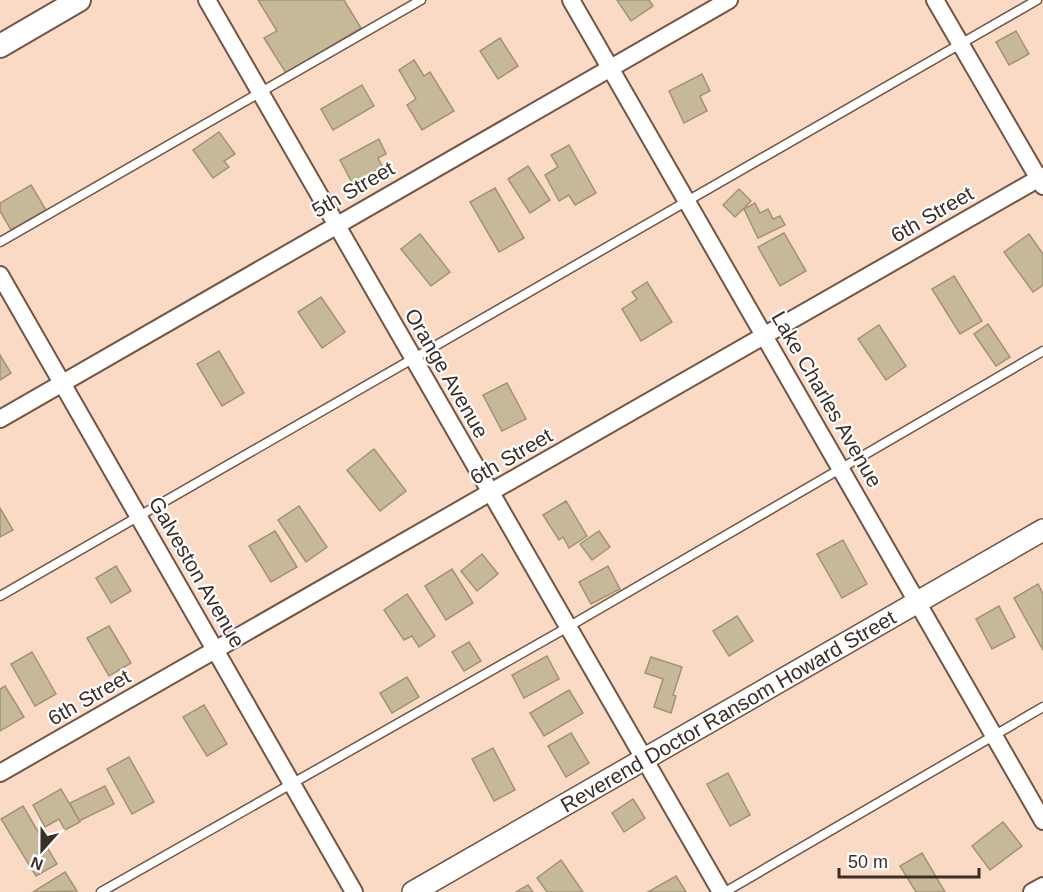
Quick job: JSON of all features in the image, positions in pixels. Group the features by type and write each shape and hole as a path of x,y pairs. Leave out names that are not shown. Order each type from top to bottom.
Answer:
{"main road":[{"path":"0,46 79,0"}],"street":[{"name":"Orange Avenue","path":"207,0 721,892"},
{"name":"Lake Charles Avenue","path":"571,0 1043,821"},
{"name":"5th Street","path":"0,419 729,0"},
{"path":"935,0 1042,181"},
{"name":"6th Street","path":"0,773 765,336 1042,181"},
{"name":"Galveston Avenue","path":"0,275 354,892"},
{"name":"Reverend Doctor Ransom Howard Street","path":"413,892 1043,530"},
{"path":"1032,892 1043,886"}],"lane":[{"path":"0,242 421,0"},
{"path":"0,596 1038,0"},
{"path":"101,892 568,627 1043,351"},
{"path":"725,892 1043,707"}],"building":[{"path":"258,0 344,0 361,28 286,73 264,38 277,31"},
{"path":"617,0 649,0 653,6 631,21"},
{"path":"1016,31 1029,54 1009,65 996,42"},
{"path":"500,38 518,66 498,79 480,51"},
{"path":"414,60 424,76 430,72 454,111 422,130 407,105 416,99 399,70"},
{"path":"702,74 710,91 700,96 707,111 684,123 669,91"},
{"path":"362,85 374,106 333,130 321,109"},
{"path":"219,132 235,154 224,161 229,167 213,178 193,150"},
{"path":"379,139 386,154 378,158 385,172 355,188 340,160"},
{"path":"569,145 596,193 575,205 569,195 559,201 545,175 558,167 551,155"},
{"path":"528,166 550,200 530,213 508,179"},
{"path":"31,185 46,210 11,230 0,211 0,203"},
{"path":"495,188 524,238 499,252 470,202"},
{"path":"739,189 751,201 735,217 723,205"},
{"path":"755,203 760,213 768,209 773,219 780,216 785,225 758,238 744,209"},
{"path":"784,233 806,271 780,286 758,247"},
{"path":"420,234 450,272 431,286 401,249"},
{"path":"1029,234 1043,254 1043,285 1033,292 1004,252"},
{"path":"954,276 982,321 960,334 932,289"},
{"path":"647,282 672,322 641,341 622,309 637,299 632,292"},
{"path":"321,297 345,332 322,348 298,312"},
{"path":"988,324 1010,357 996,366 974,334"},
{"path":"879,325 906,366 886,380 858,339"},
{"path":"219,351 244,393 222,406 197,364"},
{"path":"0,355 11,373 0,380"},
{"path":"507,383 526,419 502,431 483,395"},
{"path":"374,449 406,491 380,511 347,470"},
{"path":"566,501 587,536 569,548 563,537 559,540 543,515"},
{"path":"299,506 327,547 306,562 278,520"},
{"path":"0,508 13,530 0,537"},
{"path":"275,531 297,567 271,582 249,546"},
{"path":"599,531 610,547 592,560 580,544"},
{"path":"843,540 867,584 842,598 817,554"},
{"path":"482,554 498,574 477,591 461,571"},
{"path":"116,566 131,591 111,603 96,578"},
{"path":"608,566 620,589 591,604 579,582"},
{"path":"452,569 473,603 446,620 425,586"},
{"path":"1038,584 1043,594 1043,650 1014,598"},
{"path":"407,594 435,636 419,647 412,636 404,640 384,610"},
{"path":"999,606 1015,637 992,649 976,619"},
{"path":"737,616 753,641 729,656 713,631"},
{"path":"109,626 131,663 109,676 87,638"},
{"path":"469,642 481,661 464,671 452,652"},
{"path":"32,652 56,694 35,706 11,664"},
{"path":"547,656 559,679 524,698 512,675"},
{"path":"651,657 682,667 673,695 676,696 671,713 654,707 663,679 645,673"},
{"path":"407,677 419,697 392,713 380,693"},
{"path":"5,686 24,717 0,731 0,689"},
{"path":"569,690 583,713 544,736 530,713"},
{"path":"204,705 227,744 207,756 183,717"},
{"path":"571,733 589,763 566,777 548,746"},
{"path":"493,748 515,790 494,801 472,759"},
{"path":"129,757 154,802 132,814 107,769"},
{"path":"728,773 750,815 730,826 707,784"},
{"path":"105,786 114,804 79,821 70,803"},
{"path":"61,789 80,822 65,830 59,819 45,827 33,805"},
{"path":"633,799 645,818 624,832 612,813"},
{"path":"23,806 57,864 36,876 1,819"},
{"path":"1003,822 1022,846 990,870 972,846"},
{"path":"922,853 945,892 916,892 900,866"},
{"path":"561,860 583,892 547,892 537,878"},
{"path":"65,872 77,891 33,892"},
{"path":"676,876 686,892 648,892"},
{"path":"528,885 533,892 516,892"}]}
